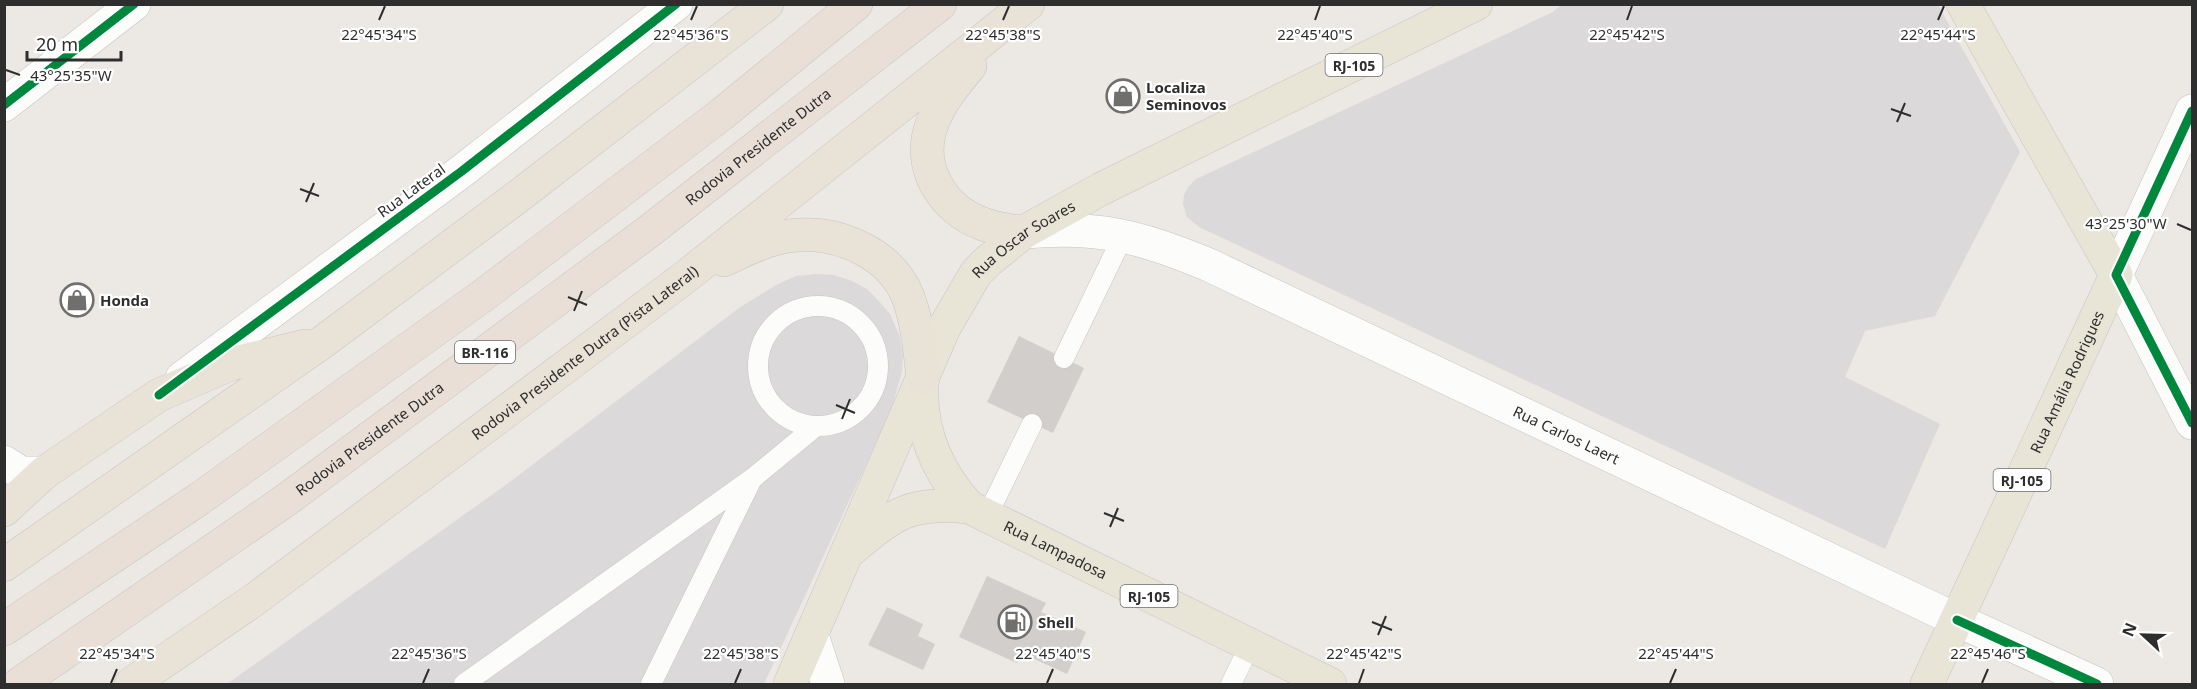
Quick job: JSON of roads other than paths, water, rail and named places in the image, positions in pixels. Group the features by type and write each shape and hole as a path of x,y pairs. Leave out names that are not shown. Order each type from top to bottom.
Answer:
{"highway":[{"path":"4,565 324,341 520,195 767,4"},
{"name":"BR-116","path":"4,629 199,499 482,297 722,114 856,4"},
{"name":"Rodovia Presidente Dutra","path":"19,684 305,486 648,232 940,4"},
{"path":"1024,8 950,90 932,122 927,151 932,178 940,192 959,212 984,224 1024,232"},
{"name":"Rodovia Presidente Dutra (Pista Lateral)","path":"131,684 254,600 684,278 1024,8"},
{"path":"684,278 760,243 796,235 818,235 840,240 872,253 892,270 908,295 918,331 923,379"},
{"path":"4,510 44,473 159,395 231,364 324,341"}],"main road":[{"name":"Rua Oscar Soares","path":"790,684 956,306 976,273 988,261 1024,232 1101,189 1476,4"},
{"path":"1963,4 2116,275"},
{"name":"Rua Amália Rodrigues","path":"1927,684 2116,275"},
{"path":"923,379 923,414 929,442 942,470 957,494 978,512"},
{"name":"Rua Lampadosa","path":"849,553 877,528 900,512 923,506 978,512 1330,684"}],"street":[{"path":"4,105 134,4"},
{"name":"Rua Lateral","path":"159,395 462,171 676,4"},
{"name":"Rua Amália Rodrigues","path":"2116,275 2193,111"},
{"name":"Rua Carlos Laert","path":"1024,232 1074,229 1123,236 1173,250 1209,264 1957,620 2097,684"},
{"path":"2116,275 2193,423"},
{"path":"4,462 21,473 44,473"},
{"path":"812,635 828,684"}],"lane":[{"path":"1064,358 1123,236"},
{"path":"464,684 753,478 815,427 842,422 864,406 877,382 878,354 867,329 846,311 820,304 793,310 771,326 759,351 758,378 768,402 789,420 815,427"},
{"path":"978,512 1032,424"},
{"path":"651,684 753,478"},
{"path":"1231,684 1250,645"}],"place":[{"name":"Localiza Seminovos","path":"1123,96"},
{"name":"Honda","path":"77,300"},
{"name":"Shell","path":"1015,622"}]}
